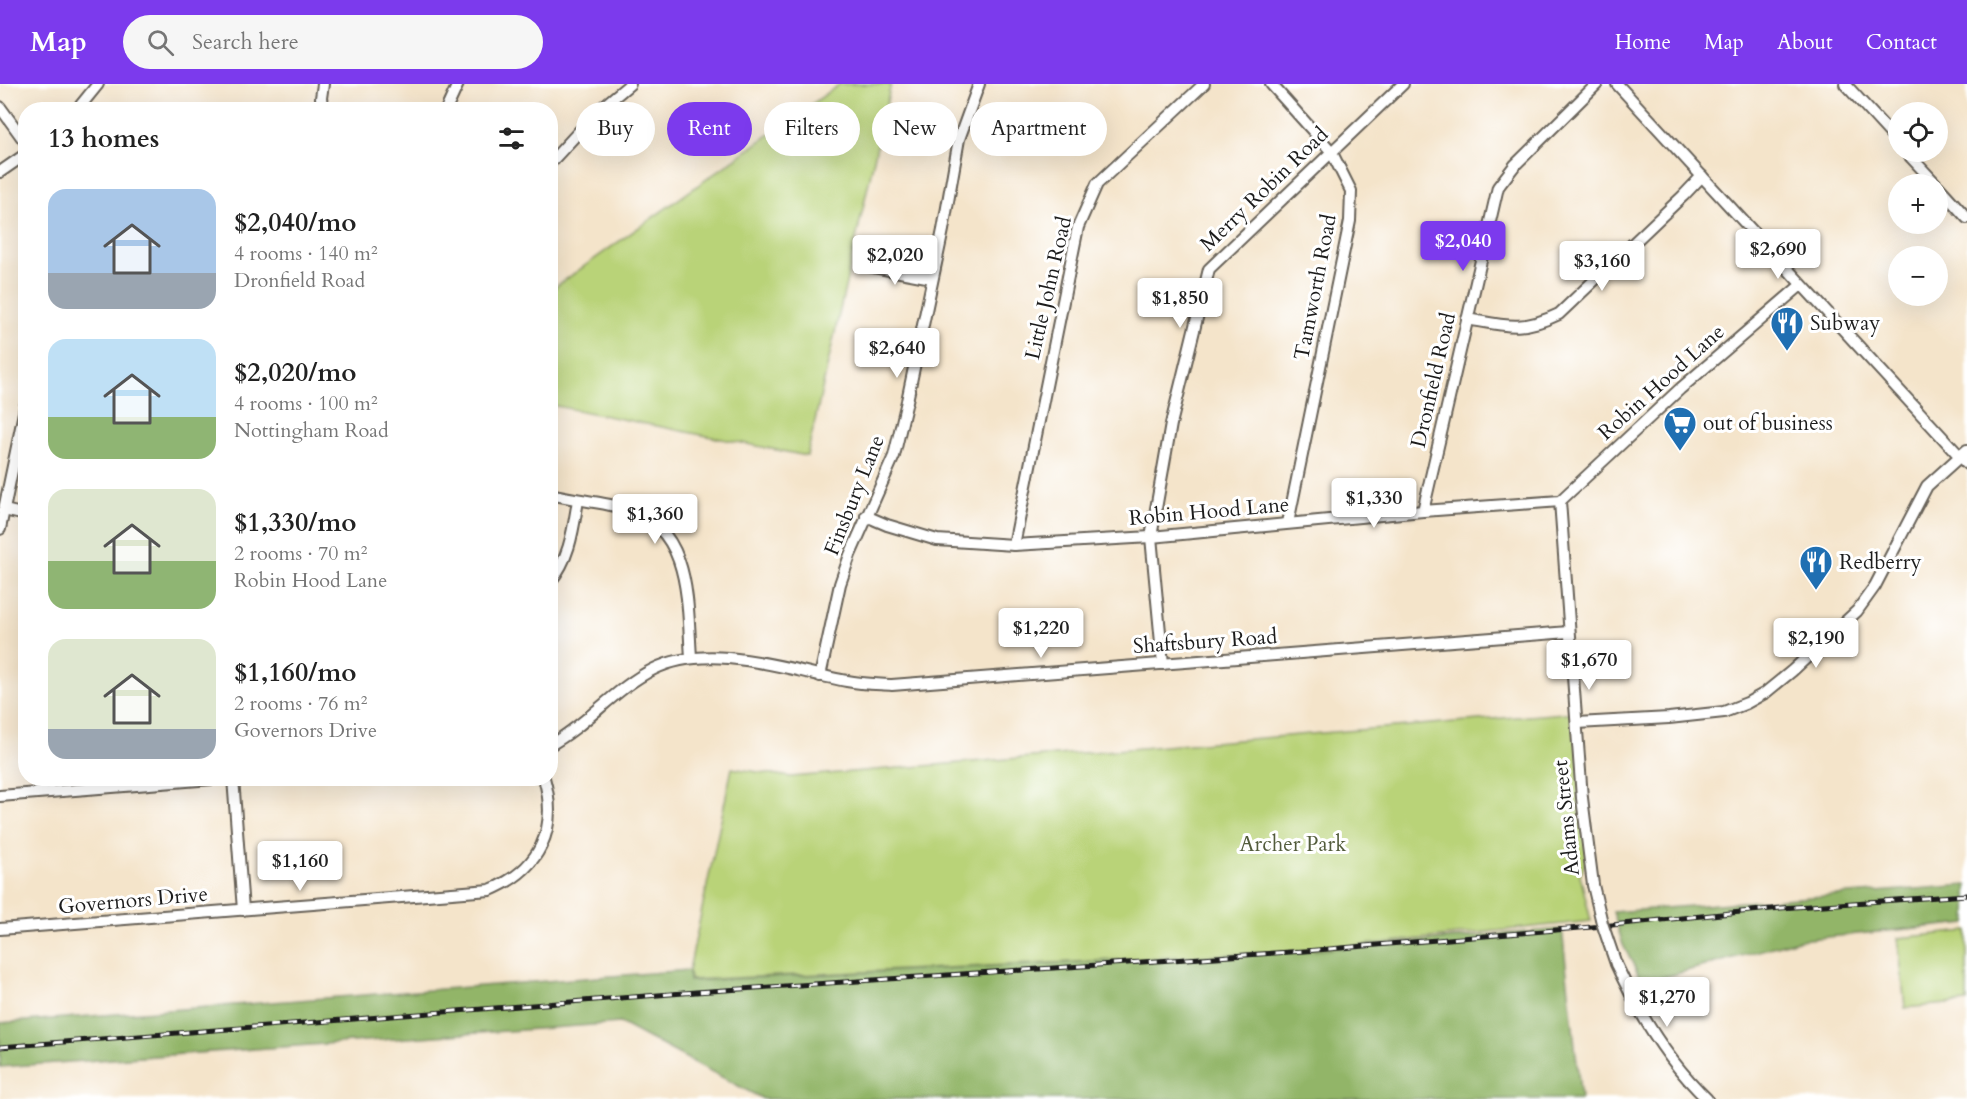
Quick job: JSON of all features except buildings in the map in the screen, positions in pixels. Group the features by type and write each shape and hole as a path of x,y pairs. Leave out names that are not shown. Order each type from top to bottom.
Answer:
{"street":[{"path":"83,102 98,84"},
{"path":"322,102 323,84"},
{"path":"450,102 458,84"},
{"path":"558,154 599,110 630,84"},
{"name":"Finsbury Lane","path":"820,676 840,584 866,516 894,456 959,139 980,84"},
{"name":"Little John Road","path":"1014,546 1078,227 1097,184 1204,84"},
{"name":"Tamworth Road","path":"1271,84 1331,150 1351,191 1350,221 1287,523"},
{"name":"Merry Robin Road","path":"1163,664 1151,537 1171,424 1209,269 1331,150 1403,84"},
{"name":"Dronfield Road","path":"1423,511 1498,187 1515,165 1597,84"},
{"path":"1577,723 1669,718 1724,712 1766,693 1820,646 1866,600 1927,486 1964,457 1801,285 1617,84"},
{"path":"1845,84 1888,131"},
{"path":"0,107 18,132"},
{"path":"0,172 18,160"},
{"path":"1915,162 1927,174"},
{"path":"1467,319 1522,327 1559,314 1702,176"},
{"path":"1948,197 1967,218"},
{"path":"863,266 932,278"},
{"name":"Robin Hood Lane","path":"866,516 887,525 937,540 1014,546 1151,537 1423,511 1560,501 1680,389 1801,285"},
{"path":"0,529 18,442"},
{"path":"558,496 627,509 648,519 665,533 677,555 686,580 692,657"},
{"path":"558,571 567,555 578,500"},
{"name":"Adams Street","path":"1560,501 1582,798 1593,885 1602,922 1616,964 1636,1005 1659,1042 1707,1099"},
{"path":"4,510 18,513"},
{"name":"Shaftsbury Road","path":"558,739 639,677 664,664 692,657 731,657 860,683 892,685 1569,632"},
{"path":"0,796 83,786"},
{"path":"234,786 243,910"},
{"name":"Governors Drive","path":"0,929 477,893 501,886 523,872 540,847 545,835 549,806 545,786"}],"green space":[{"path":"840,84 891,84 887,102 872,102 872,156 875,156 807,456 558,406 558,285 739,156 752,156 752,147 764,138 764,156 860,156 860,102 815,102"},
{"name":"Archer Park","path":"1576,712 1588,857 1580,875 1591,921 1305,951 690,980 689,970 732,768 791,777"},
{"path":"1967,885 1967,923 1798,940 1643,983 1623,945 1613,912"},
{"path":"1562,929 1581,1099 763,1099 620,1023 0,1067 0,1023 689,970 689,981 1305,951"},
{"path":"1967,931 1967,1002 1905,1008 1898,938"}],"railway":[{"path":"0,1047 696,992 1305,951 1592,927 1781,908 1967,895"}],"place":[{"name":"Subway","path":"1787,352"},
{"name":"out of business","path":"1680,452"},
{"name":"Redberry","path":"1816,591"}]}
